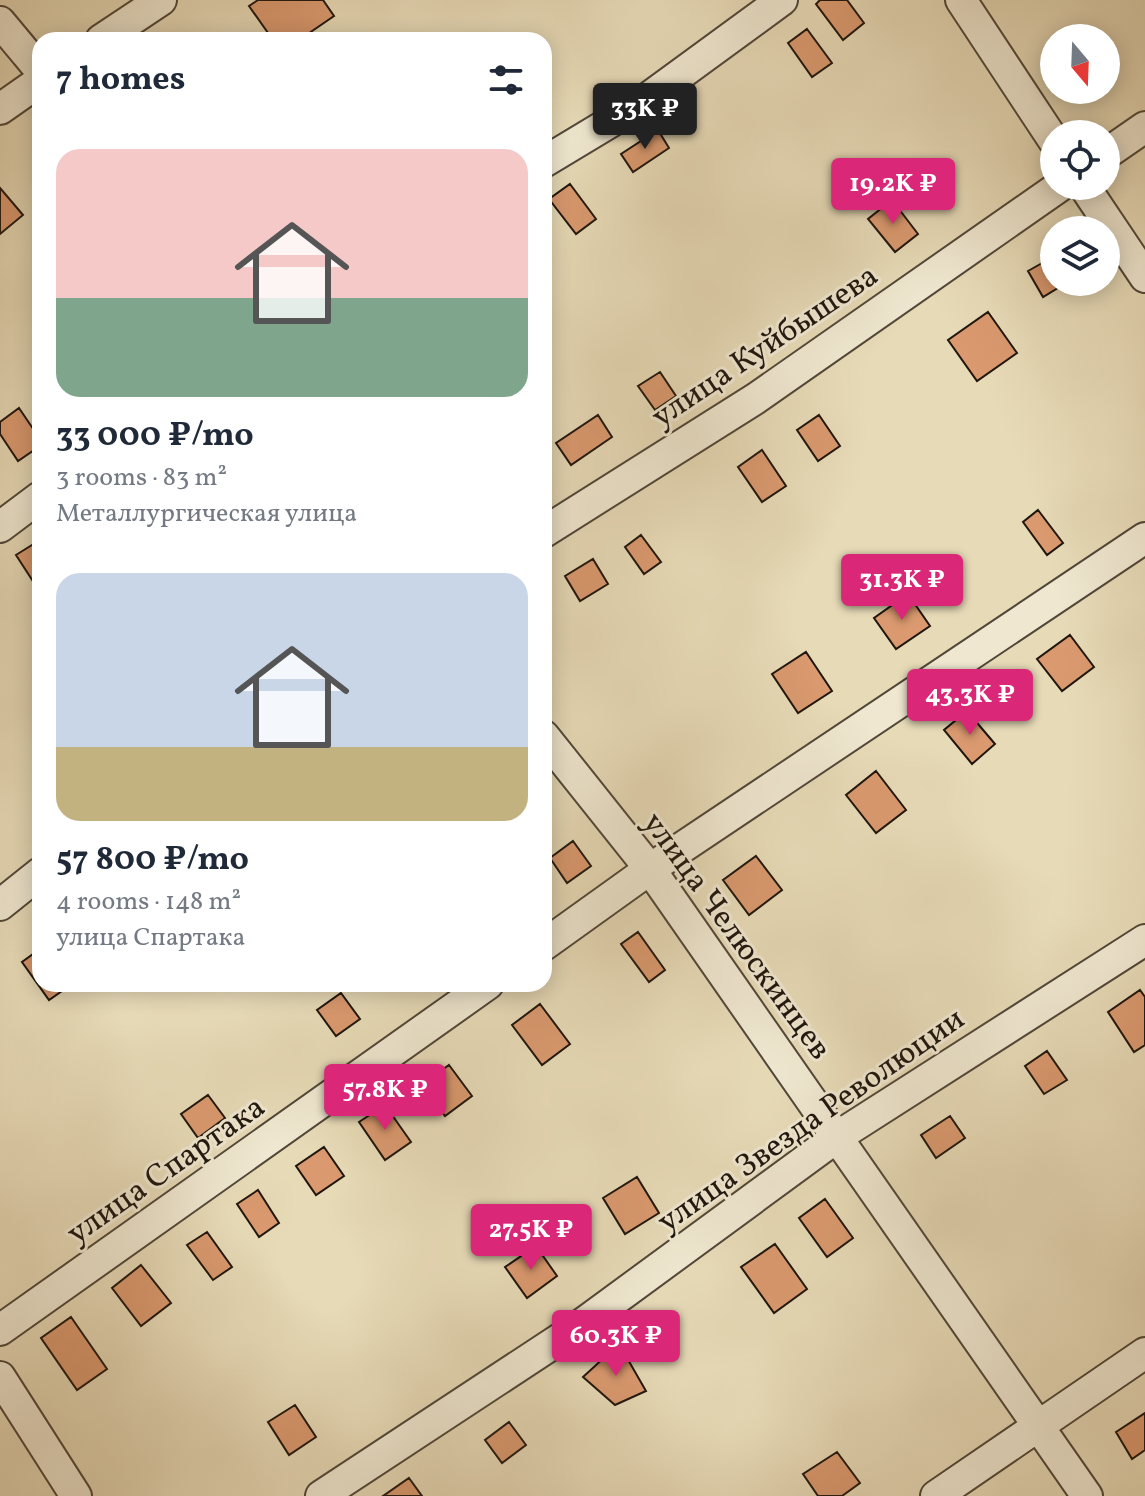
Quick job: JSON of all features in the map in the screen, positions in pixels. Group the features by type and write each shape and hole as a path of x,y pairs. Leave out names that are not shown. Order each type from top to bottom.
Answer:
{"street":[{"path":"113,32 161,0"},
{"path":"552,157 637,106 782,0"},
{"path":"961,0 1040,120"},
{"path":"0,22 32,60"},
{"path":"0,109 32,87"},
{"path":"1120,144 1145,127"},
{"name":"улица Куйбышева","path":"552,527 755,399 1040,200"},
{"path":"1093,200 1145,277"},
{"path":"0,527 32,503"},
{"path":"552,939 650,869 1145,538"},
{"name":"улица Челюскинцев","path":"552,746 650,869 1087,1496"},
{"path":"0,905 32,879"},
{"name":"улица Звезда Революции","path":"321,1496 578,1327 837,1137 1145,940"},
{"name":"улица Спартака","path":"0,1330 477,992"},
{"path":"936,1496 1145,1353"},
{"path":"0,1377 76,1496"}],"building":[{"path":"258,0 323,0 334,16 311,32 267,32 249,6"},
{"path":"820,0 847,0 864,23 843,40 816,4"},
{"path":"807,29 832,63 812,77 788,43"},
{"path":"658,130 669,148 633,172 621,154"},
{"path":"570,184 596,219 576,234 552,203 552,197"},
{"path":"0,188 23,215 0,234"},
{"path":"892,200 918,234 895,252 868,219"},
{"path":"1040,264 1040,292 1028,271"},
{"path":"988,312 1017,353 977,381 948,340"},
{"path":"660,372 676,396 655,410 638,386"},
{"path":"19,408 32,427 32,451 18,461 0,434 0,422"},
{"path":"598,415 612,437 571,465 556,443"},
{"path":"819,415 840,446 818,461 797,430"},
{"path":"762,450 786,486 762,502 738,467"},
{"path":"1038,510 1063,543 1047,555 1023,522"},
{"path":"641,535 661,562 644,574 625,547"},
{"path":"32,545 32,580 16,555"},
{"path":"593,559 608,584 580,601 565,576"},
{"path":"908,594 930,626 896,649 874,618"},
{"path":"1070,635 1094,667 1062,691 1037,659"},
{"path":"806,652 832,691 798,713 772,674"},
{"path":"967,711 995,744 972,764 944,730"},
{"path":"876,771 906,810 876,833 846,795"},
{"path":"573,841 591,866 567,883 552,857"},
{"path":"756,856 782,890 749,915 723,880"},
{"path":"638,932 665,970 649,982 621,944"},
{"path":"32,955 32,976 22,962"},
{"path":"1140,990 1145,997 1145,1045 1134,1052 1108,1012"},
{"path":"43,992 60,992 49,1000"},
{"path":"341,993 360,1019 336,1036 317,1010"},
{"path":"540,1004 570,1044 542,1065 512,1025"},
{"path":"1047,1051 1067,1080 1044,1094 1025,1066"},
{"path":"449,1065 472,1096 445,1116 422,1085"},
{"path":"208,1095 225,1118 198,1138 181,1114"},
{"path":"385,1105 411,1142 385,1160 359,1122"},
{"path":"950,1116 965,1138 936,1158 921,1135"},
{"path":"324,1147 344,1176 316,1195 296,1166"},
{"path":"637,1177 659,1213 625,1234 603,1198"},
{"path":"258,1190 279,1223 259,1237 237,1204"},
{"path":"825,1199 853,1238 827,1257 799,1218"},
{"path":"207,1232 232,1267 213,1280 187,1245"},
{"path":"775,1244 807,1289 774,1313 741,1267"},
{"path":"536,1246 557,1276 527,1298 505,1267"},
{"path":"141,1265 171,1303 141,1326 112,1288"},
{"path":"71,1317 107,1369 77,1390 41,1338"},
{"path":"619,1344 646,1391 615,1405 583,1377"},
{"path":"295,1405 316,1437 289,1455 268,1422"},
{"path":"1145,1413 1145,1450 1132,1459 1116,1432"},
{"path":"509,1422 526,1445 502,1463 485,1440"},
{"path":"837,1452 860,1483 842,1496 818,1496 803,1474"},
{"path":"409,1478 422,1496 383,1496"}]}
